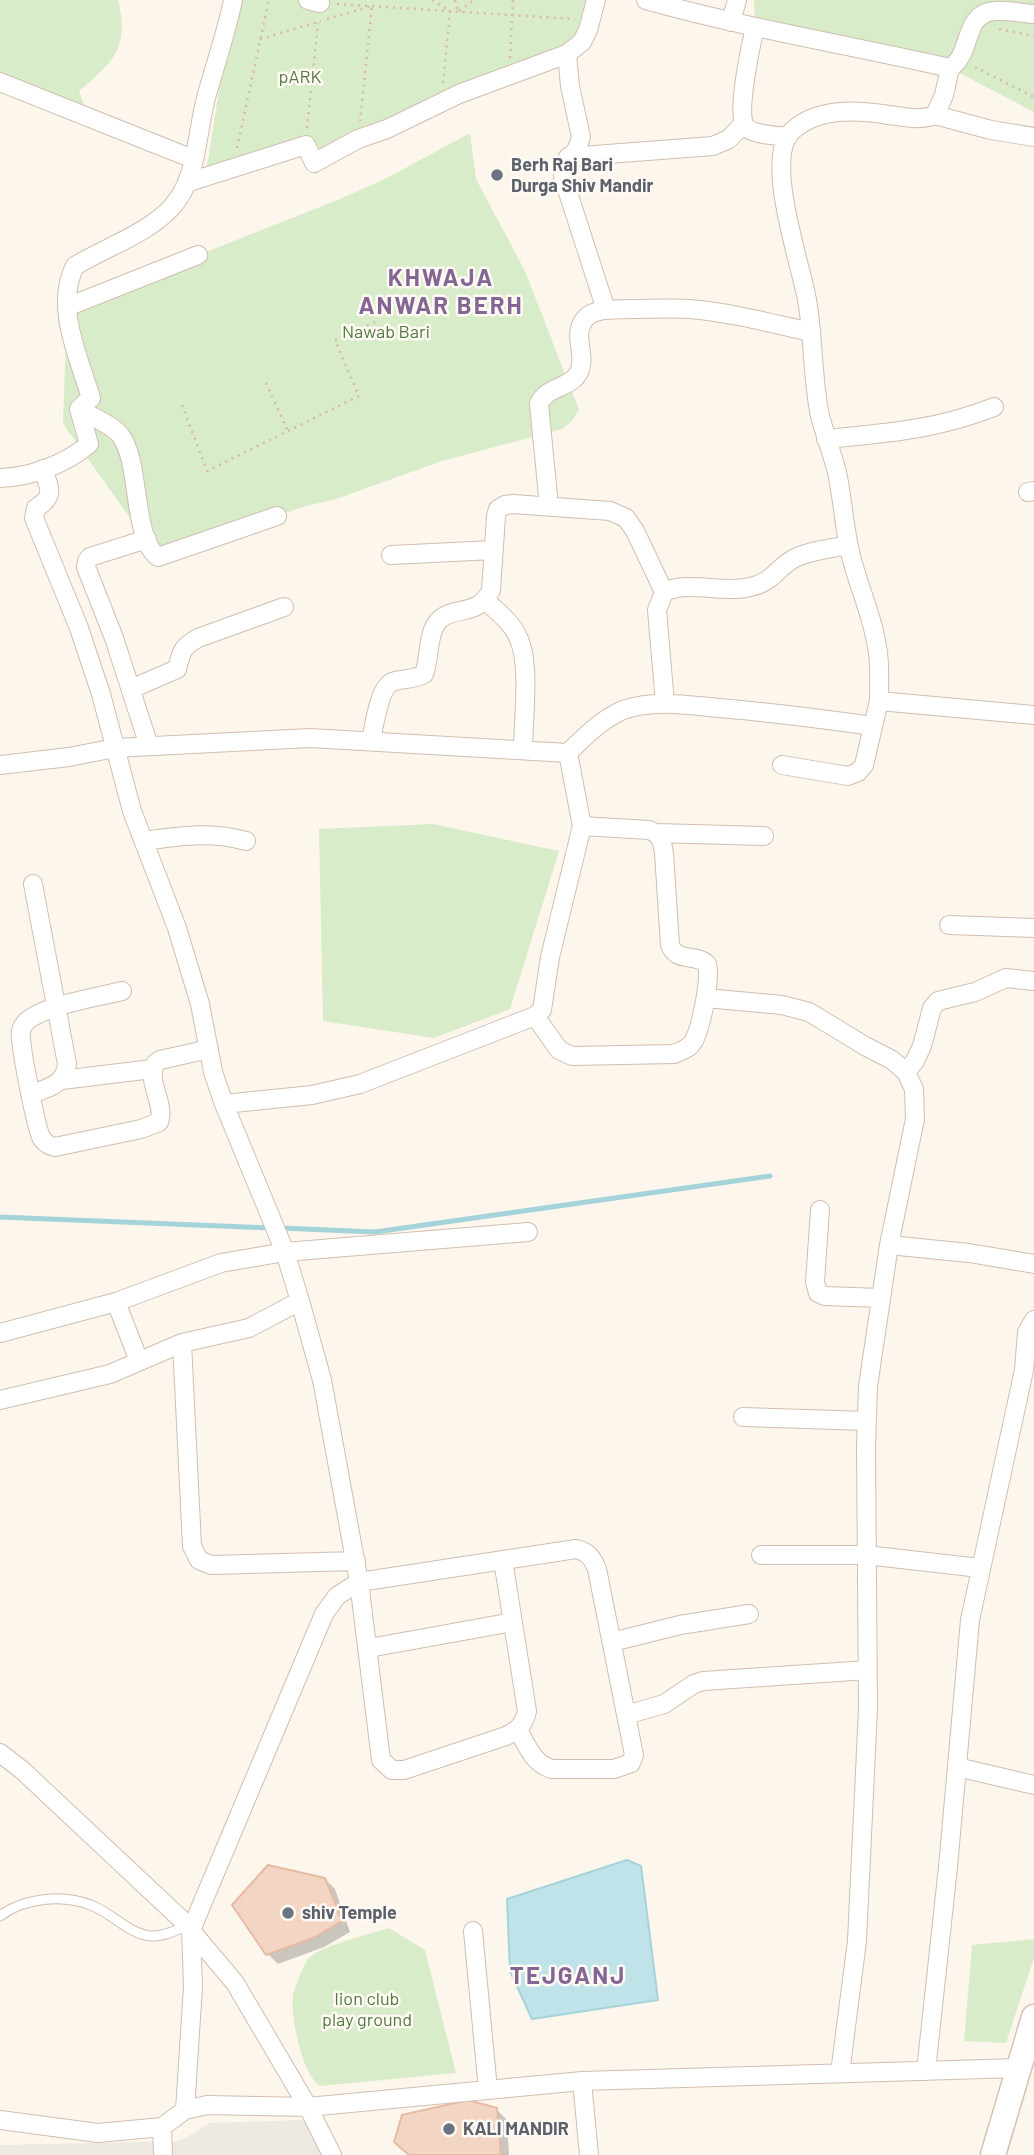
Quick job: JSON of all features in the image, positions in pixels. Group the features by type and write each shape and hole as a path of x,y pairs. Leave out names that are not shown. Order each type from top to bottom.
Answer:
{"main road":[{"path":"993,2155 1034,2017"}],"street":[{"path":"79,409 91,398 73,339 67,307 69,278 75,266 153,224 172,207 189,182 206,99 225,39 233,0"},
{"path":"266,158 314,163 358,139 387,129 441,102 567,54 582,42 596,0"},
{"path":"646,0 755,28 855,46 950,68"},
{"path":"731,22 737,0"},
{"path":"935,115 944,95 950,68 961,60 972,23 981,15 995,11 1034,14"},
{"path":"755,28 743,103 744,122 747,128 753,131 788,137"},
{"path":"567,54 570,86 581,137 577,149 564,165 563,177 606,310"},
{"path":"0,82 193,159"},
{"path":"782,765 848,776 858,772 864,765 879,701 875,637 848,545 837,473 817,399 808,301 787,214 781,163 788,137 804,123 835,113 861,111 913,119 935,115 991,130 1034,137"},
{"path":"568,158 713,146 729,139 744,122"},
{"path":"189,182 306,145 314,163"},
{"path":"67,307 198,255"},
{"path":"549,506 539,404 546,393 579,373 579,335 582,323 595,312 688,309 732,315 810,332"},
{"path":"826,439 925,429 965,419 994,407"},
{"path":"0,478 43,469 77,455 89,444 79,409"},
{"path":"79,409 119,433 124,442 134,475 137,502 154,554 164,556 277,516"},
{"path":"43,469 50,495 36,508 34,518 79,628 102,694 132,811 177,928 201,1004 213,1072 223,1104 285,1252 322,1380 356,1561 381,1760 392,1770 404,1770 506,1736 518,1730 525,1721 527,1711 503,1560"},
{"path":"371,740 386,686 424,674 433,628 438,621 486,601 491,590 498,509 505,505 610,512 626,518 664,592"},
{"path":"147,539 97,554 86,561 149,746"},
{"path":"665,703 657,610 664,592 683,587 729,591 752,587 774,577 796,557 848,545"},
{"path":"391,555 494,550"},
{"path":"486,601 513,629 523,649 523,750"},
{"path":"131,689 177,669 180,653 186,645 198,638 284,607"},
{"path":"879,701 1034,715"},
{"path":"0,765 69,757 115,748 310,738 568,753 588,734 621,711 644,704 665,703 783,713 873,726"},
{"path":"223,1104 312,1095 360,1084 534,1016 542,1010 550,957 583,826 568,753"},
{"path":"583,826 649,830 657,833 764,836"},
{"path":"534,1016 559,1050 572,1056 674,1054 685,1050 693,1042 706,998 709,970 702,960 679,956 673,952 670,945 664,853 662,840 657,833"},
{"path":"144,841 201,834 222,834 246,841"},
{"path":"32,1094 62,1080 67,1064 33,884"},
{"path":"949,925 1034,928"},
{"path":"906,1073 922,1046 932,1008 938,1001 975,992 1006,978 1034,982"},
{"path":"122,991 56,1007 27,1020 22,1027 21,1037 41,1137 47,1145 55,1147 141,1129 159,1122 162,1115 152,1069"},
{"path":"706,998 782,1005 809,1012 892,1060 906,1073 914,1089 915,1119 889,1245 868,1386 868,1709 857,1941 840,2073"},
{"path":"62,1080 152,1069 160,1060 209,1049"},
{"path":"820,1210 815,1282 818,1293 825,1296 881,1298"},
{"path":"0,1333 116,1302 221,1264 285,1252 528,1232"},
{"path":"889,1245 969,1252 1034,1264"},
{"path":"0,1400 90,1380 182,1343 249,1328 300,1301"},
{"path":"116,1302 139,1361"},
{"path":"926,2071 970,1620 1024,1370 1027,1332 1034,1320"},
{"path":"182,1343 192,1546 198,1560 211,1565 356,1561"},
{"path":"743,1417 867,1422"},
{"path":"185,2110 193,1987 189,1928 324,1614 337,1595 359,1582 576,1549 585,1551 597,1569 634,1755 631,1763 614,1769 552,1769 544,1767 536,1760 518,1730"},
{"path":"761,1555 866,1555 980,1568"},
{"path":"612,1642 680,1625 749,1614"},
{"path":"369,1648 513,1622"},
{"path":"626,1715 664,1704 703,1681 868,1670"},
{"path":"0,1754 22,1770 189,1928 235,1983 308,2107 332,2155"},
{"path":"957,1767 1034,1785"},
{"path":"473,1931 488,2090"},
{"path":"0,2120 98,2133 162,2127 185,2110 207,2105 308,2107 582,2081 1019,2068"},
{"path":"582,2081 589,2155"},
{"path":"162,2127 163,2155"}],"lane":[{"path":"0,1916 35,1900 62,1899 93,1905 137,1932 152,1936 189,1928"}],"path":[{"path":"233,168 269,0"},
{"path":"432,0 450,11"},
{"path":"455,0 458,12"},
{"path":"458,12 474,0"},
{"path":"509,76 513,0"},
{"path":"306,145 314,1 591,20"},
{"path":"260,39 372,6"},
{"path":"358,139 372,6"},
{"path":"441,102 450,11"},
{"path":"989,27 1034,36"},
{"path":"972,65 1034,97"},
{"path":"181,405 207,471 359,396 335,340 374,321"},
{"path":"266,383 288,431"}],"shaded area":[{"path":"305,2120 322,2155 0,2155 0,2145 180,2141 210,2123"}],"green space":[{"path":"0,0 118,0 122,30 120,42 116,53 101,72 79,91 85,108 0,79"},
{"name":"pARK","path":"233,0 595,0 582,42 340,149 207,167"},
{"path":"754,0 1034,0 1034,112 950,68 755,28"},
{"name":"Nawab Bari","path":"470,133 476,179 525,271 579,410 573,420 562,429 442,461 158,557 63,424 67,307 340,199 387,178"},
{"path":"433,824 559,851 510,1009 434,1038 323,1021 319,829"},
{"name":"lion club play ground","path":"389,1928 425,1950 456,2073 320,2086 308,2070 295,2030 293,1995 302,1971 314,1954"},
{"path":"1034,1939 1034,1958 1006,2043 964,2041 972,1945"}],"water":[{"path":"627,1860 641,1866 658,2000 532,2019 510,1971 507,1899"}],"building":[{"name":"shiv Temple","path":"268,1865 325,1878 342,1921 313,1938 266,1955 232,1905"},
{"name":"KALI MANDIR","path":"468,2100 497,2108 501,2155 409,2155 394,2142 402,2115"}],"waterway":[{"path":"280,1228 375,1232 770,1176"},
{"path":"0,1217 270,1228"}],"place":[{"name":"Berh Raj Bari Durga Shiv Mandir","path":"497,175"},
{"name":"shiv Temple","path":"288,1913"},
{"name":"KALI MANDIR","path":"449,2129"}],"district":[{"name":"KHWAJA ANWAR BERH","path":"441,292"},
{"name":"TEJGANJ","path":"568,1976"}]}
